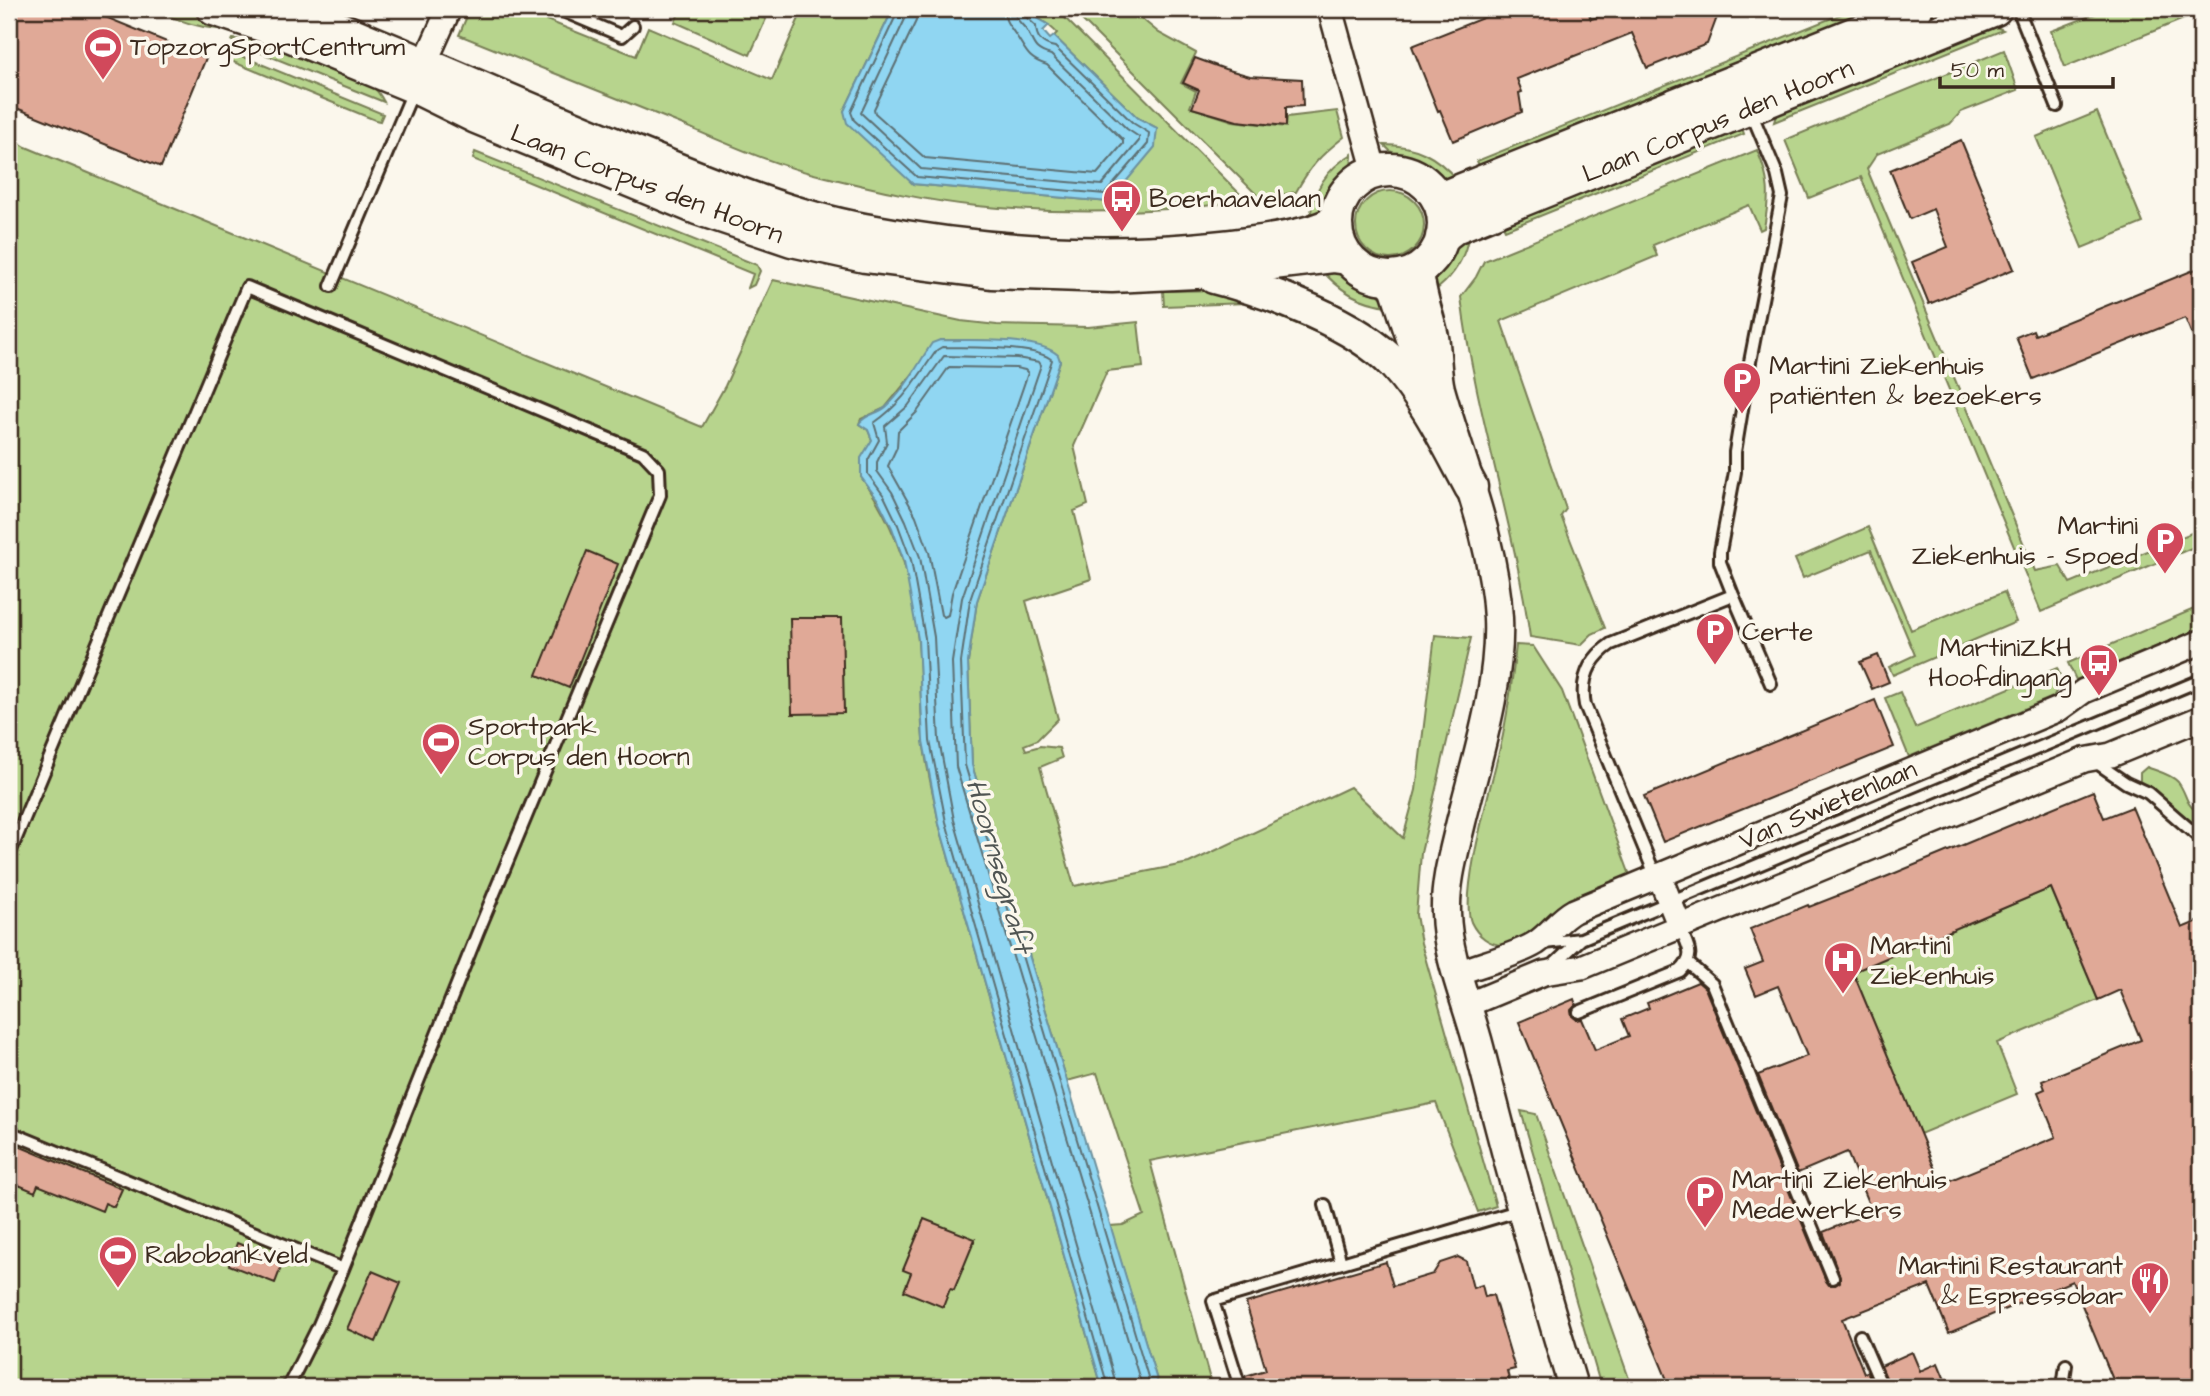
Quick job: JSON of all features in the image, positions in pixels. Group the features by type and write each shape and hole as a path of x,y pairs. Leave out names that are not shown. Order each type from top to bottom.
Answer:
{"main road":[{"name":"Laan Corpus den Hoorn","path":"214,9 420,75 787,209 863,230 977,246 1057,253 1154,253 1227,247 1325,228 1335,222"},
{"name":"Laan Corpus den Hoorn","path":"293,9 420,75 477,117 697,208 792,240 864,256 991,272 1112,276 1196,272 1333,256 1347,258"},
{"name":"Laan Corpus den Hoorn","path":"1436,196 1447,196 1916,9"},
{"name":"Laan Corpus den Hoorn","path":"1443,237 1455,227 1995,9"},
{"path":"1389,170 1410,174 1422,180 1436,196 1443,216 1443,237 1434,255 1419,269 1407,276 1387,278 1368,274 1347,258 1338,241 1335,222 1340,202 1347,190 1363,177 1389,170"},
{"path":"1196,272 1257,289 1359,335 1377,348 1416,392 1436,422 1471,487"}],"street":[{"path":"1330,9 1375,172"},
{"path":"420,75 445,10"},
{"path":"1419,269 1434,339 1439,385 1471,487 1493,577 1497,617 1497,657 1483,734 1448,885 1446,913 1449,938 1521,1210 1573,1387"},
{"path":"1387,278 1395,289 1414,348 1439,385"},
{"name":"Van Swietenlaan","path":"1458,973 1534,944 1551,932 1565,916 2059,709 2084,691 2201,642"},
{"path":"1467,1005 1544,973 1582,967 2092,759 2112,755 2201,718"},
{"path":"1657,876 1680,927"}],"lane":[{"path":"558,9 622,36 633,26"},
{"path":"2018,9 2057,106"},
{"path":"331,286 420,75"},
{"path":"1749,107 1777,174 1782,196 1749,367 1720,562 1771,684"},
{"path":"9,855 247,288 643,453 659,470 660,495 478,932 343,1269 288,1387"},
{"path":"1657,876 1585,705 1582,691 1585,677 1600,652 1611,644 1733,595"},
{"name":"Van Swietenlaan","path":"1581,939 2201,680"},
{"path":"2092,759 2126,783 2148,793 2201,839"},
{"path":"1579,1012 1680,971 1691,955 1680,927"},
{"path":"1534,944 1581,939"},
{"path":"1544,973 1581,939"},
{"path":"1688,963 1712,984 1833,1278"},
{"path":"9,1132 343,1269"},
{"path":"1325,1205 1341,1264"},
{"path":"1240,1387 1213,1301 1521,1210"},
{"path":"1860,1336 1882,1387"},
{"path":"2063,1387 2066,1365"}],"green space":[{"path":"152,9 196,14 238,29 204,27"},
{"path":"470,9 519,9 636,56 648,27 772,80 803,9 893,9 844,111 913,184 1108,202 1157,128 1138,118 1054,36 1057,33 1054,29 1027,9 1056,9 1247,201 1180,208 1044,211 958,204 826,177 752,154 459,35"},
{"path":"681,9 742,9 766,19 750,55 675,22"},
{"path":"1071,9 1130,9 1159,33 1196,53 1181,83 1196,91 1190,107 1233,121 1286,127 1287,117 1337,111 1344,137 1317,162 1296,192 1261,199"},
{"path":"1854,9 1897,9 1483,174 1477,161"},
{"path":"2108,9 2201,9 2201,12 2065,67 2051,31"},
{"path":"1992,25 2003,30 1774,122 1778,109"},
{"path":"232,41 262,42 351,79 367,82 375,88 384,102"},
{"path":"2004,50 2018,90 1961,112 1950,124 1877,154 1867,169 2035,571 2060,566 2070,583 2201,529 2201,544 2041,612 1861,177 1809,198 1785,140"},
{"path":"229,51 383,114 380,121 226,59"},
{"path":"2097,112 2143,223 2082,248 2036,137"},
{"path":"1742,128 1744,134 1505,230 1500,219"},
{"name":"Sportpark Corpus den Hoorn","path":"9,137 26,147 702,427 725,386 773,280 961,321 997,325 1088,327 1138,322 1143,367 1107,371 1074,446 1088,505 1074,511 1091,579 1026,601 1058,719 1037,740 1024,745 1026,750 1040,746 1059,748 1062,758 1040,767 1074,886 1189,863 1350,787 1403,838 1416,790 1435,635 1471,638 1421,853 1416,915 1421,943 1496,1206 1478,1212 1436,1103 1150,1161 1212,1387 1159,1387 1110,1226 1123,1225 1144,1215 1097,1073 1067,1081 972,765 968,662 977,601 1060,361 1054,353 1025,344 940,340 885,408 861,419 859,424 868,430 872,440 861,477 894,535 908,577 916,620 923,739 939,824 1102,1387 9,1387"},
{"path":"1384,145 1406,147 1425,154 1442,164 1457,180 1437,176 1400,158"},
{"path":"1757,150 1768,188 1764,228 1760,230 1749,205 1653,245 1657,256 1501,321 1566,509 1561,516 1605,628 1592,634 1581,645 1530,637 1514,552 1475,382 1461,297 1484,261"},
{"path":"475,152 757,265 760,271 754,285 748,288 753,274 473,159"},
{"path":"1352,154 1347,173 1321,209 1310,219 1314,199 1322,181 1335,166"},
{"path":"1383,191 1397,191 1409,196 1419,206 1424,225 1419,244 1409,254 1397,259 1383,259 1371,254 1361,244 1356,232 1356,218 1361,206 1371,196"},
{"path":"1469,232 1458,266 1433,292 1440,266"},
{"path":"1321,269 1359,280 1375,291 1388,306 1351,295 1335,284"},
{"path":"1227,290 1323,324 1318,333 1247,303 1164,306 1163,291"},
{"path":"1868,527 1911,630 2004,592 2016,622 1893,675 1889,667 1915,655 1871,550 1803,578 1795,559"},
{"path":"2201,606 2201,628 2076,680 2068,663"},
{"path":"1516,645 1533,646 1562,691 1631,878 1530,936 1499,945 1485,939 1471,922 1470,885 1503,735"},
{"path":"2057,668 2064,686 2058,688 2053,697 1909,757 1885,698 1900,692 1915,728"},
{"path":"2147,767 2178,782 2189,803 2201,814 2201,829 2140,781 2140,773"},
{"path":"2051,888 2098,1000 1997,1043 2017,1094 1920,1134 1853,972"},
{"path":"1521,1111 1536,1114 1632,1387 1601,1387"}],"water":[{"path":"893,9 1027,9 1049,25 1043,31 1050,39 1054,36 1138,118 1157,128 1155,147 1109,202 913,184 847,123 844,111"},
{"name":"Hoornsegraft","path":"940,340 1019,342 1048,349 1058,355 1060,361 977,601 968,662 972,765 1159,1387 1102,1387 939,824 923,741 918,639 904,561 878,500 861,477 861,458 872,440 868,430 859,424 893,400 932,343"}],"building":[{"name":"TopzorgSportCentrum","path":"9,9 86,9 206,58 161,167 9,105"},
{"path":"1505,9 1587,9 1591,19 1625,9 1720,9 1707,44 1647,68 1632,33 1517,79 1522,92 1519,93 1522,112 1453,141 1412,46"},
{"path":"1195,58 1250,76 1302,79 1303,106 1286,107 1286,126 1237,121 1192,108 1199,90 1183,83"},
{"path":"1961,140 2014,269 1929,304 1912,262 1948,247 1933,209 1910,219 1890,170"},
{"path":"2201,267 2201,356 2185,318 2033,379 2016,337 2033,330 2035,335"},
{"path":"587,551 618,564 569,688 537,675"},
{"path":"790,618 842,618 844,713 792,714"},
{"path":"1878,655 1889,682 1872,689 1860,662"},
{"path":"1875,700 1894,747 1663,842 1644,796"},
{"path":"2093,791 2104,818 2132,807 2182,928 2201,920 2201,1383 2191,1387 2116,1387 2072,1281 1949,1333 1929,1285 1842,1319 1864,1373 1867,1372 1874,1387 1670,1387 1519,1022 1574,999 1576,1005 1571,1010 1572,1016 1577,1020 1582,1019 1595,1050 1629,1036 1622,1019 1649,1008 1647,1003 1698,982 1705,988 1826,1281 1829,1285 1835,1285 1840,1282 1840,1276 1823,1232 1872,1212 1847,1152 1798,1173 1758,1075 1807,1056 1778,986 1756,995 1745,969 1763,962 1750,929 1888,876","holes":["2051,888 2098,1000 2120,990 2141,1040 2042,1081 2045,1089 2038,1092 2056,1137 1941,1184 1853,972"]},
{"path":"9,1142 122,1189 114,1207 105,1203 102,1211 38,1185 35,1192 9,1181"},
{"path":"924,1219 975,1239 954,1290 950,1289 943,1307 904,1291 911,1273 903,1270"},
{"path":"237,1243 283,1262 275,1283 229,1265"},
{"path":"1458,1257 1466,1261 1473,1288 1482,1285 1485,1297 1493,1295 1515,1369 1507,1371 1510,1383 1496,1387 1248,1387 1245,1376 1266,1370 1246,1303 1386,1262 1393,1286 1433,1274 1440,1263"},
{"path":"372,1271 401,1283 376,1342 347,1329"},
{"path":"1912,1352 1920,1371 1938,1363 1948,1387 1890,1387 1881,1366"}],"place":[{"name":"TopzorgSportCentrum","path":"103,81"},
{"name":"Boerhaavelaan","path":"1122,233"},
{"name":"Martini Ziekenhuis patiënten & bezoekers","path":"1742,415"},
{"name":"Martini Ziekenhuis - Spoed","path":"2165,575"},
{"name":"Certe","path":"1715,666"},
{"name":"MartiniZKH Hoofdingang","path":"2099,697"},
{"name":"Sportpark Corpus den Hoorn","path":"441,776"},
{"name":"Martini Ziekenhuis","path":"1843,995"},
{"name":"Martini Ziekenhuis Medewerkers","path":"1705,1229"},
{"name":"Rabobankveld","path":"118,1289"},
{"name":"Martini Restaurant & Espressobar","path":"2150,1315"}]}
